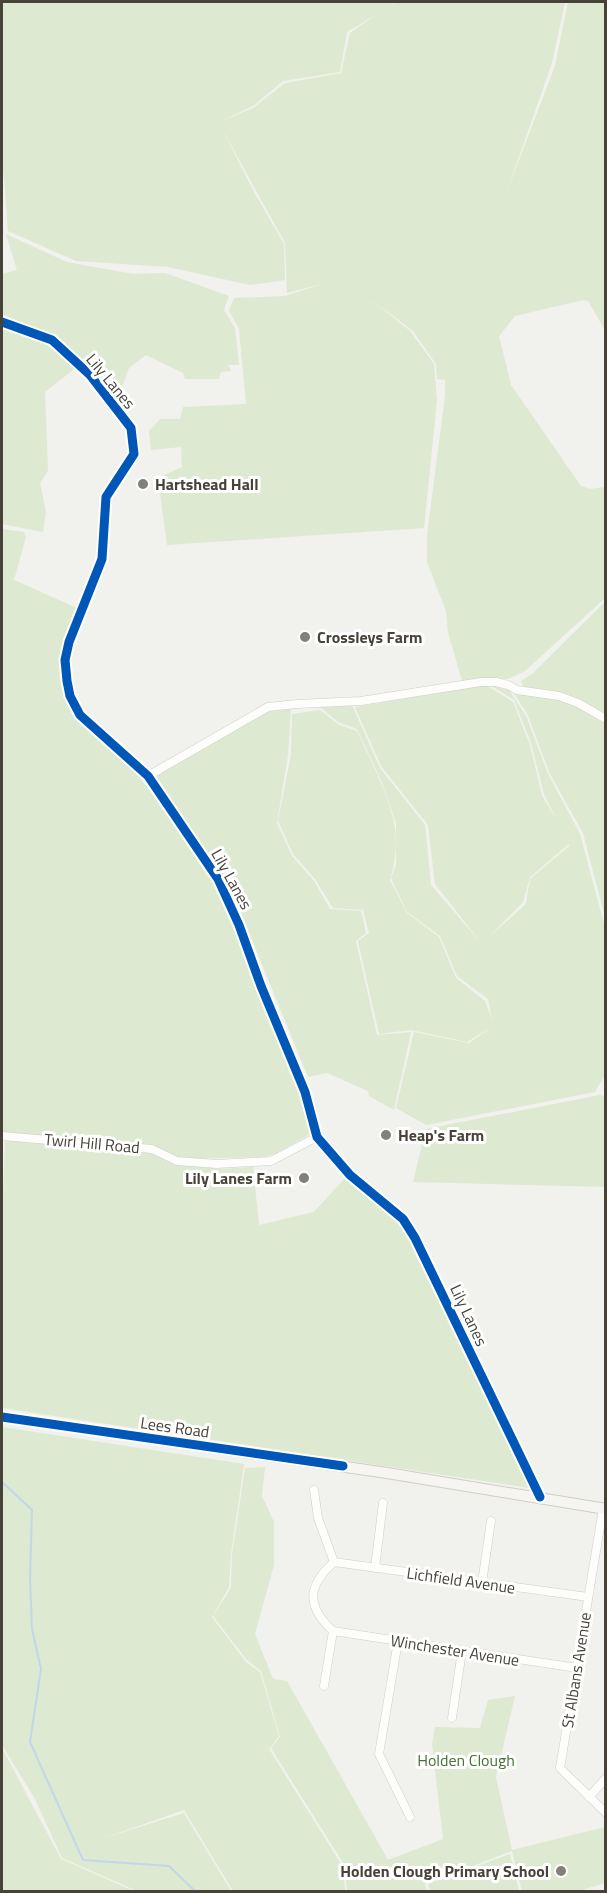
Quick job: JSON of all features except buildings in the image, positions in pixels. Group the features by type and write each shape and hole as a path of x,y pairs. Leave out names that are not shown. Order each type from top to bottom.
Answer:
{"main road":[{"name":"Lees Road","path":"2,1417 387,1473 604,1509"}],"street":[{"name":"Lily Lanes","path":"2,322 52,340 90,375 131,428 134,454 106,497 102,559 69,642 66,669 70,696 80,715 148,776 218,879 239,925 261,986 305,1092 317,1137 350,1175 403,1219 416,1238 540,1497"},
{"path":"148,776 268,707 361,701 496,682 516,690 559,696 578,703 606,719"},
{"name":"Twirl Hill Road","path":"2,1136 152,1149 177,1161 217,1164 271,1161 317,1137"},
{"path":"314,1490 318,1518 334,1562 321,1575 314,1588 314,1604 321,1620 333,1631 324,1686"},
{"path":"375,1568 383,1503"},
{"name":"St Albans Avenue","path":"604,1509 560,1768 606,1812"},
{"path":"482,1583 492,1521"},
{"name":"Lichfield Avenue","path":"334,1562 588,1598"},
{"name":"Winchester Avenue","path":"333,1631 577,1668"},
{"path":"398,1641 379,1754 410,1817"},
{"path":"453,1718 462,1651"},
{"path":"589,1797 606,1778"}],"green space":[{"path":"2,2 395,2 390,6 397,2 565,2 552,63 506,194 555,66 568,2 605,2 605,330 588,301 583,300 515,316 499,336 511,385 581,486 590,489 605,487 605,598 525,671 508,679 462,681 448,632 446,611 427,562 427,535 445,396 445,380 437,379 436,364 413,331 383,308 359,297 382,308 410,331 434,364 437,400 424,528 167,545 158,478 182,467 181,447 151,450 149,431 160,419 180,419 183,407 246,404 239,329 229,311 234,298 285,296 325,283 287,293 285,243 221,127 284,244 285,280 250,285 168,267 76,261 8,231 2,153","holes":["377,14 350,33 341,73 285,83 253,108 219,122 253,106 283,81 340,72 347,32"]},
{"path":"6,234 67,262 133,274 165,273 229,296 224,310 235,328 239,365 228,365 231,371 221,372 219,379 185,379 183,373 146,355 129,368 123,385 112,389 53,336 2,314 2,274 17,270"},
{"path":"2,319 51,346 78,366 45,392 48,471 40,483 46,512 43,532 2,524"},
{"path":"2,529 24,532 26,537 14,580 77,608 60,649 60,670 68,705 87,730 133,770 193,842 217,886 294,1072 312,1133 277,1153 264,1157 179,1159 152,1145 2,1133"},
{"path":"605,602 605,715 561,692 524,688 521,681 532,674"},
{"path":"488,684 509,690 526,716 548,774 580,834 604,924 606,943 605,1075 595,1092 426,1125 396,1108 414,1032 469,1043 493,1026 467,1042 411,1030 379,1034 358,941 369,933 363,910 333,908 315,879 293,854 278,821 291,755 292,714 320,710 339,725 357,731 383,788 396,837 396,823 381,780 357,729 338,722 319,706 352,705 380,768 425,825 431,885 482,944 435,884 428,825 381,766 355,707 486,685 513,702 530,745 542,796 556,819 544,794 531,743 514,700","holes":["396,837 396,865 391,878 407,912 440,936 457,976 488,999 492,1020 485,1001 456,978 439,937 407,913 390,880","569,844 530,879 526,904 489,937 523,902 530,877"]},
{"path":"513,692 563,699 605,724 605,917 583,833 550,774 527,713"},
{"path":"291,708 288,755 277,823 292,856 314,881 330,909 361,911 366,933 356,941 377,1035 411,1032 394,1110 369,1096 368,1091 327,1073 308,1077 237,903 157,780 157,776 266,712"},
{"path":"600,1095 605,1097 605,1187 413,1182 426,1129"},
{"path":"5,1139 150,1152 175,1163 219,1169 253,1167 259,1225 314,1212 345,1178 400,1223 530,1488 2,1408 2,1227"},
{"path":"2,1427 244,1464 231,1554 229,1587 212,1617 246,1662 260,1672 279,1736 269,1749 343,1867 345,1891 233,1891 184,1810 101,1839 184,1813 231,1891 137,1891 62,1858 35,1799 2,1745"},
{"name":"Holden Clough","path":"265,1467 262,1496 274,1522 274,1565 255,1634 273,1679 287,1681 388,1860 443,1839 432,1744 435,1727 480,1728 488,1700 515,1696 496,1777 512,1850 605,1827 605,1883 579,1891 522,1891 512,1851 425,1884 427,1891 347,1891 345,1866 271,1748 280,1737 261,1671 246,1659 213,1616 231,1588 232,1555 245,1468"},
{"path":"2,1748 61,1859 134,1891 2,1891"},
{"path":"510,1854 519,1891 430,1891 428,1884"}],"waterway":[{"path":"2,1482 32,1510 30,1578 32,1629 41,1669 30,1742 83,1860 169,1866 196,1892"}],"cycle path":[{"path":"2,322 52,340 90,375 131,428 134,454 106,497 102,559 69,642 65,660 70,696 80,715 148,776 218,879 239,925 261,986 305,1092 317,1137 350,1175 403,1219 415,1238 540,1497"},
{"path":"2,1417 343,1466"}],"place":[{"name":"Hartshead Hall","path":"143,484"},
{"name":"Crossleys Farm","path":"305,637"},
{"name":"Heap's Farm","path":"386,1135"},
{"name":"Lily Lanes Farm","path":"304,1178"},
{"name":"Holden Clough Primary School","path":"561,1871"}]}
